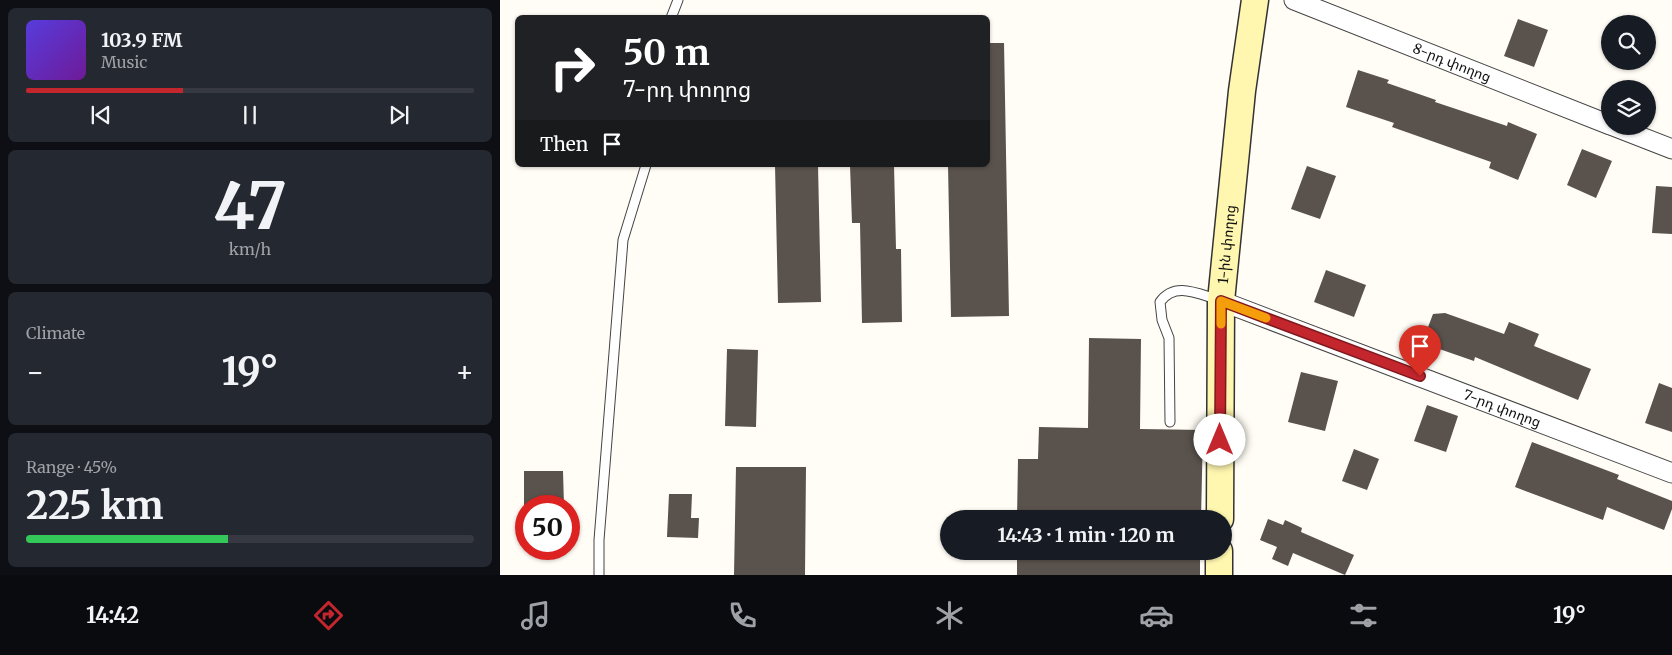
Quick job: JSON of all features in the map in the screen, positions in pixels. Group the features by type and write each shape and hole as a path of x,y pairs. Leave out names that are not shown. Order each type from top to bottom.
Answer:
{"main road":[{"name":"1-ին փողոց","path":"1220,510 1221,301 1242,91 1254,0"},
{"path":"1219,560 1219,575"}],"street":[{"name":"8-րդ փողոց","path":"1294,0 1601,122"},
{"name":"8-րդ փողոց","path":"1635,135 1672,149"},
{"name":"7-րդ փողոց","path":"1221,301 1672,473"}],"lane":[{"path":"672,15 678,0"},
{"path":"600,575 599,540 623,240 645,167"},
{"path":"1170,422 1169,338 1162,320 1160,302 1172,290 1188,290 1221,301"}],"building":[{"path":"1518,19 1548,30 1534,67 1504,56"},
{"path":"990,43 1004,43 1009,316 951,317 948,167 990,167"},
{"path":"1358,70 1389,80 1387,83 1436,100 1435,102 1507,126 1508,122 1537,134 1518,180 1489,168 1491,162 1392,127 1394,123 1346,107"},
{"path":"1582,149 1612,161 1596,198 1567,185"},
{"path":"1307,166 1336,176 1320,219 1291,209"},
{"path":"775,167 818,167 821,302 778,303"},
{"path":"850,167 894,167 896,249 901,249 902,322 862,323 860,223 852,223"},
{"path":"1656,186 1672,187 1672,234 1652,233"},
{"path":"1326,270 1366,285 1354,317 1314,302"},
{"path":"1445,313 1504,334 1509,322 1539,334 1534,346 1591,369 1578,400 1475,357 1474,361 1422,343 1433,314"},
{"path":"1089,338 1141,339 1140,429 1203,430 1201,510 1017,510 1018,459 1038,459 1039,427 1088,428"},
{"path":"727,349 758,350 756,427 725,426"},
{"path":"1301,372 1338,381 1325,431 1288,422"},
{"path":"1659,383 1672,388 1672,432 1645,423"},
{"path":"1427,405 1458,416 1446,452 1414,441"},
{"path":"1532,442 1619,475 1617,479 1672,501 1672,509 1664,530 1607,507 1603,520 1515,487"},
{"path":"1354,449 1379,459 1367,490 1342,481"},
{"path":"736,467 806,467 805,575 734,575"},
{"path":"524,471 563,471 564,495 524,495"},
{"path":"669,494 692,494 691,518 699,518 698,538 667,537"},
{"path":"1268,519 1283,525 1285,520 1302,528 1301,532 1354,555 1345,575 1293,553 1288,566 1272,559 1277,547 1260,540"},
{"path":"1017,560 1200,560 1200,575 1017,575"}],"slow traffic":[{"path":"1221,324 1221,301 1266,318"}],"route":[{"path":"1220,440 1221,301 1420,376"}]}
